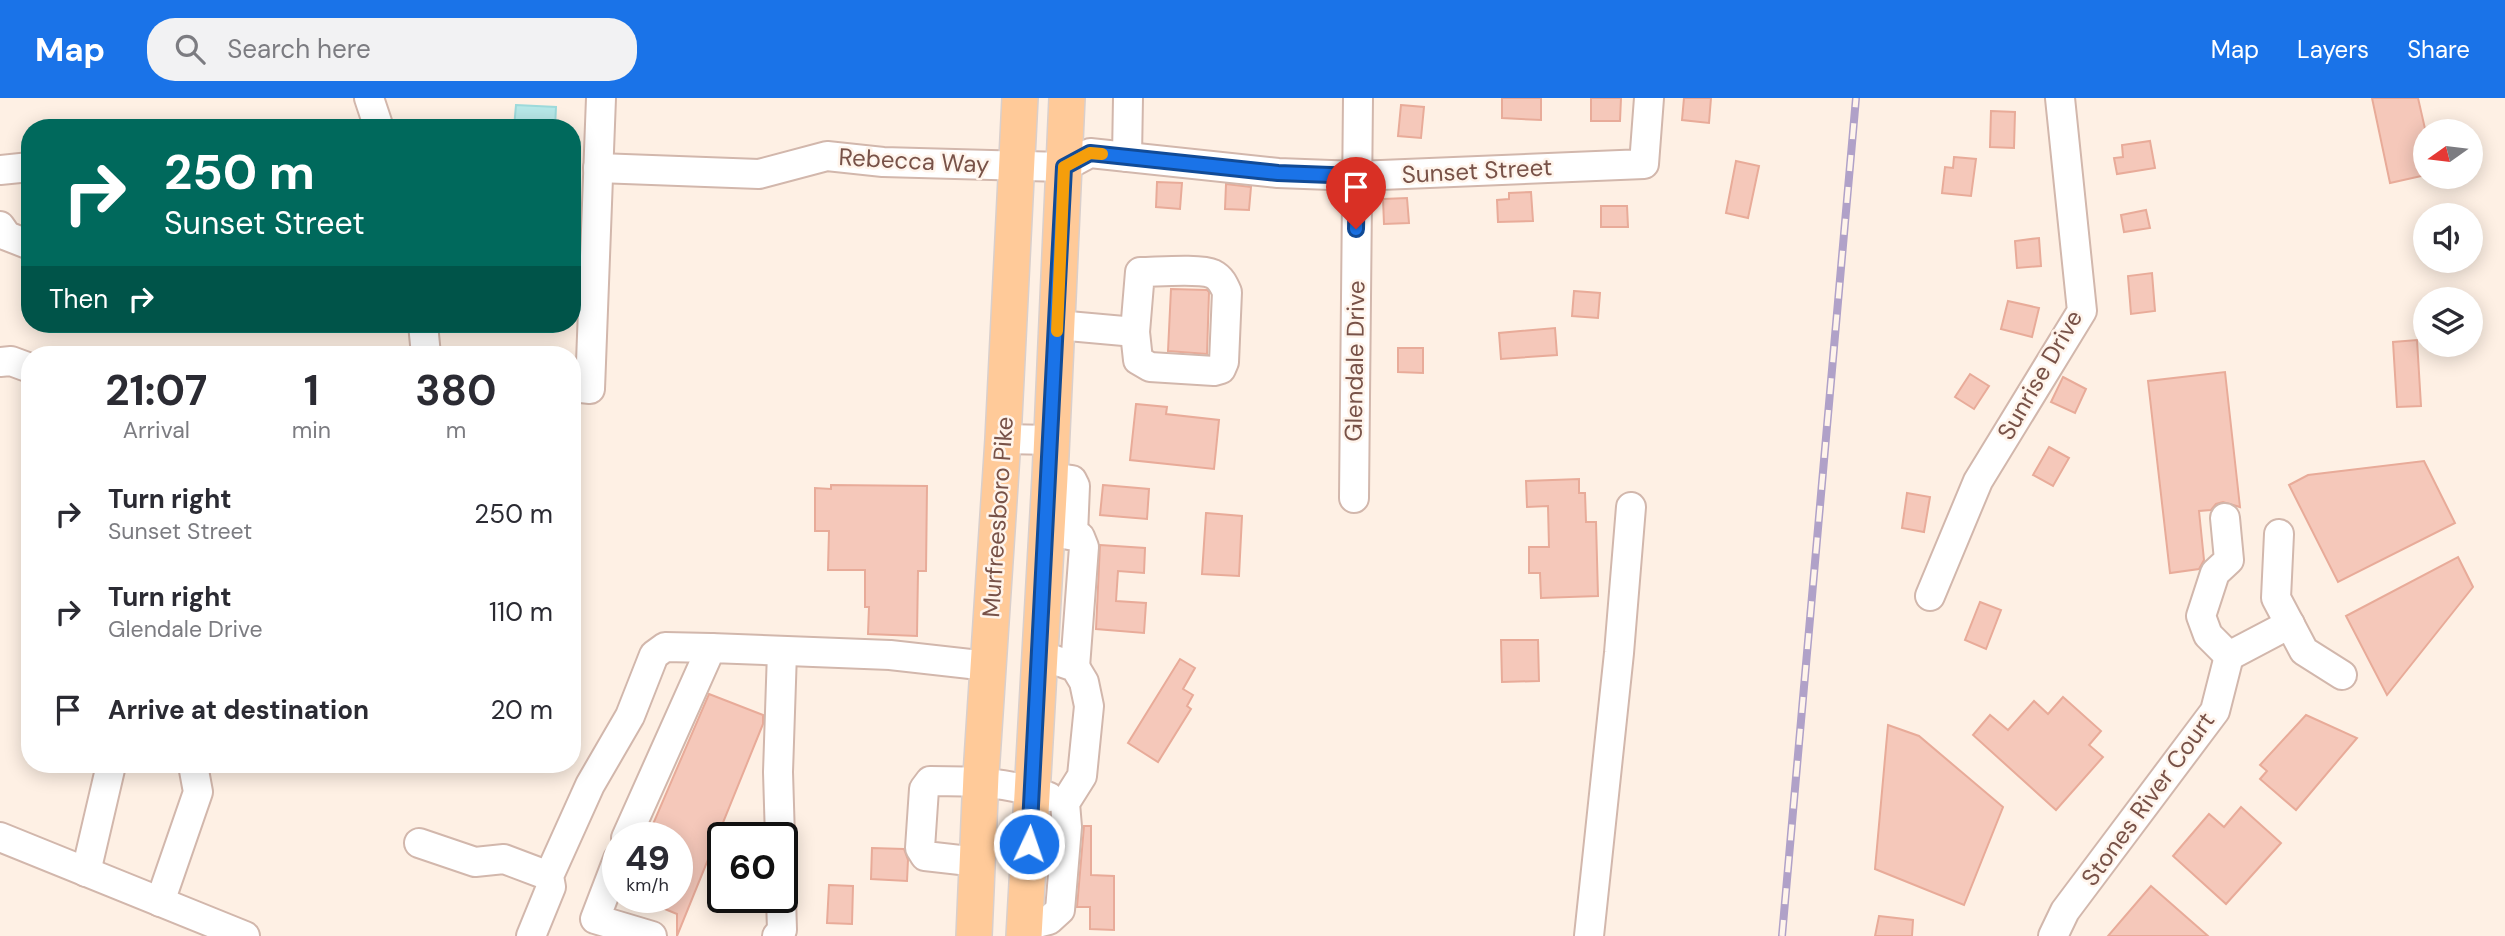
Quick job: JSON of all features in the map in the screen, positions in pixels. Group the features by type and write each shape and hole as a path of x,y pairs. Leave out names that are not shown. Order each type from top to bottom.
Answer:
{"main road":[{"name":"Murfreesboro Pike","path":"974,936 1020,98"},
{"path":"1024,931 1040,655 1060,532 1050,477 1067,98"}],"street":[{"path":"369,98 376,119"},
{"path":"581,388 590,388 601,98"},
{"path":"1127,157 1128,98"},
{"name":"Glendale Drive","path":"1354,498 1358,98"},
{"name":"Sunset Street","path":"1064,167 1090,153 1278,173 1357,176 1644,163 1649,98"},
{"name":"Sunrise Drive","path":"1930,596 1978,481 2082,311 2060,98"},
{"name":"Rebecca Way","path":"598,168 759,174 827,156 883,162 1064,167"},
{"path":"0,170 21,168"},
{"path":"0,226 7,236 21,241"},
{"path":"1140,272 1204,272 1214,275 1223,283 1227,292 1224,362 1220,369 1214,371 1150,367 1138,360 1135,332 1140,272"},
{"path":"1057,325 1135,332"},
{"path":"0,362 11,361 21,365"},
{"path":"1003,439 1051,440"},
{"path":"1589,936 1619,653 1631,507"},
{"path":"2225,518 2229,559 2215,573 2201,616 2208,635 2229,656 2290,624"},
{"path":"1024,931 1049,920 1060,911 1068,827 1065,803 1082,776 1089,706 1084,682 1075,667 1083,547 1080,537 1060,532"},
{"path":"2279,534 2276,598 2304,651 2342,675"},
{"path":"531,936 551,887 549,876 590,785 630,716 654,655 665,647 890,655 988,666"},
{"path":"633,822 711,648"},
{"path":"780,822 778,772 782,652"},
{"path":"1040,655 1075,667"},
{"name":"Stones River Court","path":"2053,936 2064,911 2215,711 2229,656"},
{"path":"86,872 109,773"},
{"path":"160,902 198,792 194,773"},
{"path":"978,862 925,856 920,848 924,789 930,781 981,781 1032,790 1065,803"},
{"path":"0,837 245,936"},
{"path":"419,843 475,862 504,859 549,876"},
{"path":"602,901 592,928 653,936"},
{"path":"777,936 782,930 781,913"}],"water":[{"path":"516,105 556,107 555,119 515,119"}],"building":[{"path":"1502,98 1541,98 1541,120 1502,118"},
{"path":"1591,98 1621,98 1620,121 1591,121"},
{"path":"1684,98 1711,98 1709,123 1682,120"},
{"path":"2372,98 2418,98 2423,119 2413,119 2413,178 2390,183"},
{"path":"1401,105 1424,107 1421,138 1398,136"},
{"path":"1991,111 2015,112 2014,148 1990,147"},
{"path":"2150,141 2155,168 2117,174 2114,158 2123,157 2122,145"},
{"path":"1954,157 1976,159 1971,196 1942,193 1945,167 1953,168"},
{"path":"1736,161 1759,166 1748,218 1726,213"},
{"path":"1157,182 1182,183 1180,209 1156,207"},
{"path":"1226,184 1251,187 1249,210 1225,209"},
{"path":"1531,192 1533,221 1498,222 1497,200 1509,199 1509,193"},
{"path":"1407,198 1409,223 1384,224 1383,199"},
{"path":"1601,206 1627,206 1628,227 1601,227"},
{"path":"2146,210 2150,228 2124,232 2121,215"},
{"path":"2039,238 2041,266 2017,268 2015,241"},
{"path":"2152,273 2155,311 2131,314 2128,276"},
{"path":"1171,289 1209,292 1207,354 1168,351"},
{"path":"1574,291 1600,293 1598,318 1572,316"},
{"path":"2008,301 2039,308 2032,337 2001,329"},
{"path":"1555,328 1557,355 1501,359 1499,333"},
{"path":"2413,340 2413,357 2418,357 2421,406 2397,407 2393,342"},
{"path":"1398,348 1423,348 1423,373 1398,372"},
{"path":"2225,372 2240,507 2223,502 2216,504 2211,510 2199,511 2204,560 2199,569 2170,573 2148,381"},
{"path":"1970,374 1989,386 1974,409 1955,397"},
{"path":"2063,377 2086,389 2075,413 2051,402"},
{"path":"1136,404 1167,407 1166,414 1219,420 1214,469 1130,460"},
{"path":"2049,447 2069,458 2053,486 2033,475"},
{"path":"2424,461 2455,523 2338,582 2289,485 2308,475"},
{"path":"1579,479 1579,493 1585,493 1586,522 1596,522 1598,596 1541,598 1540,573 1529,573 1529,547 1549,547 1548,506 1527,507 1526,481"},
{"path":"831,485 927,486 926,571 918,571 917,636 868,634 869,607 865,607 865,570 828,570 829,531 815,531 815,488 831,489"},
{"path":"1103,485 1149,489 1147,519 1100,515"},
{"path":"1907,493 1930,497 1924,532 1902,528"},
{"path":"1206,513 1242,516 1239,576 1202,574"},
{"path":"1100,545 1145,548 1144,573 1118,571 1116,601 1146,603 1144,633 1096,629"},
{"path":"2458,557 2473,587 2387,695 2346,616"},
{"path":"1980,602 2001,610 1986,649 1965,640"},
{"path":"1501,640 1538,640 1539,681 1502,682"},
{"path":"1180,659 1195,668 1183,689 1193,695 1187,706 1191,709 1158,762 1128,743"},
{"path":"709,694 763,715 763,724 723,822 707,822 707,862 693,897 693,822 654,822"},
{"path":"2063,697 2101,731 2089,745 2103,757 2056,810 1973,735 1990,715 2008,730 2034,701 2048,714"},
{"path":"2306,715 2357,738 2296,810 2260,779 2267,771 2260,765"},
{"path":"1888,725 1919,736 2003,807 1964,905 1875,869"},
{"path":"2241,807 2281,843 2226,904 2173,856 2209,814 2224,827"},
{"path":"1084,826 1091,826 1091,875 1114,876 1114,930 1090,929 1090,907 1077,907"},
{"path":"872,848 904,849 908,860 907,881 871,879"},
{"path":"829,885 853,886 852,924 827,923"},
{"path":"2151,886 2208,936 2108,936"},
{"path":"675,913 686,913 677,936 677,914"},
{"path":"1879,916 1913,920 1912,936 1875,936"}],"railway":[{"path":"1782,936 1856,98"}],"slow traffic":[{"path":"1057,331 1064,167 1090,153 1102,154"}],"route":[{"path":"1029,844 1064,167 1090,153 1278,173 1357,176 1356,229"}]}
